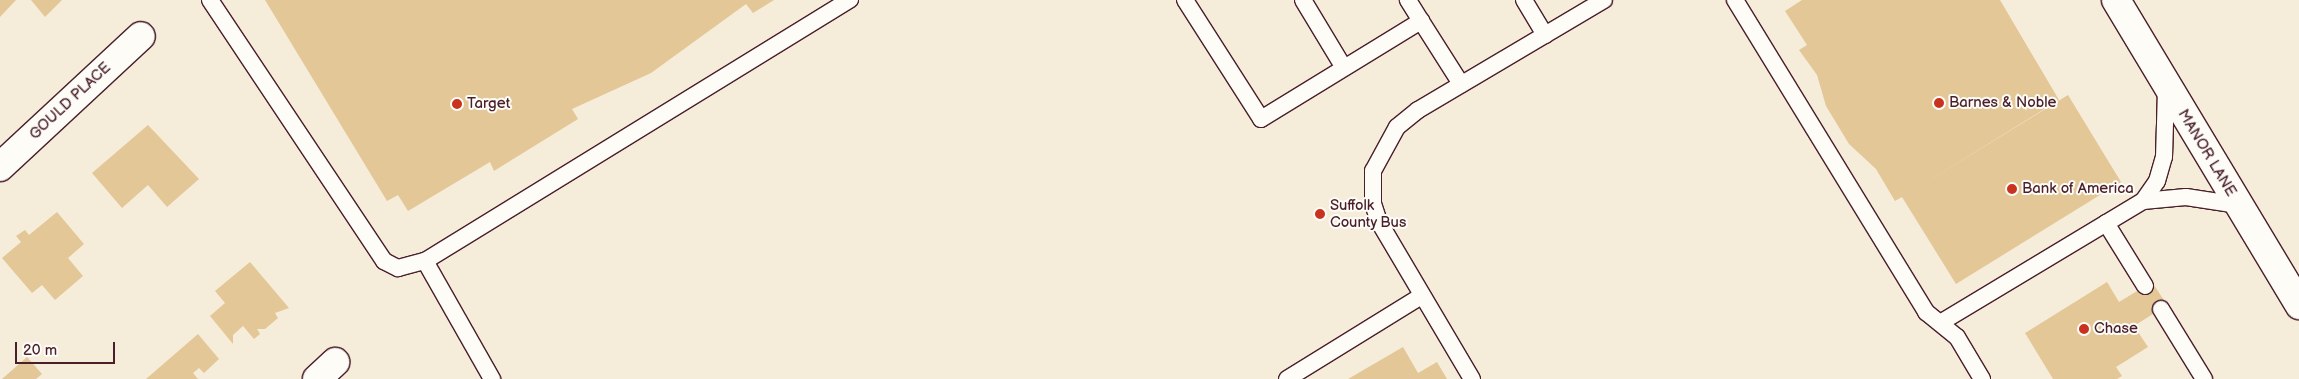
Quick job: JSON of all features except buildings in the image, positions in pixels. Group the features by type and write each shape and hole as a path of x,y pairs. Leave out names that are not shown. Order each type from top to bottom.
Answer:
{"street":[{"name":"MANOR LANE","path":"2116,0 2299,305"},
{"name":"GOULD PLACE","path":"0,167 141,36"}],"lane":[{"path":"210,0 384,261 398,268 424,261 850,0"},
{"path":"1185,0 1261,119 1421,21"},
{"path":"1303,0 1344,68"},
{"path":"1408,0 1461,84"},
{"path":"1524,0 1545,35"},
{"path":"1472,379 1420,297 1378,222 1373,203 1373,171 1398,127 1461,84 1604,0"},
{"path":"1735,0 1926,312 1957,337 1982,379"},
{"path":"1940,323 2143,201 2157,181 2164,157 2167,85"},
{"path":"2143,201 2186,197 2238,205"},
{"path":"2106,223 2145,286"},
{"path":"424,261 492,379"},
{"path":"1287,379 1420,297"},
{"path":"2161,309 2204,379"}],"place":[{"name":"Barnes & Noble","path":"1939,103"},
{"name":"Target","path":"457,104"},
{"name":"Bank of America","path":"2012,189"},
{"name":"Suffolk County Bus","path":"1320,214"},
{"name":"Chase","path":"2084,329"}]}
